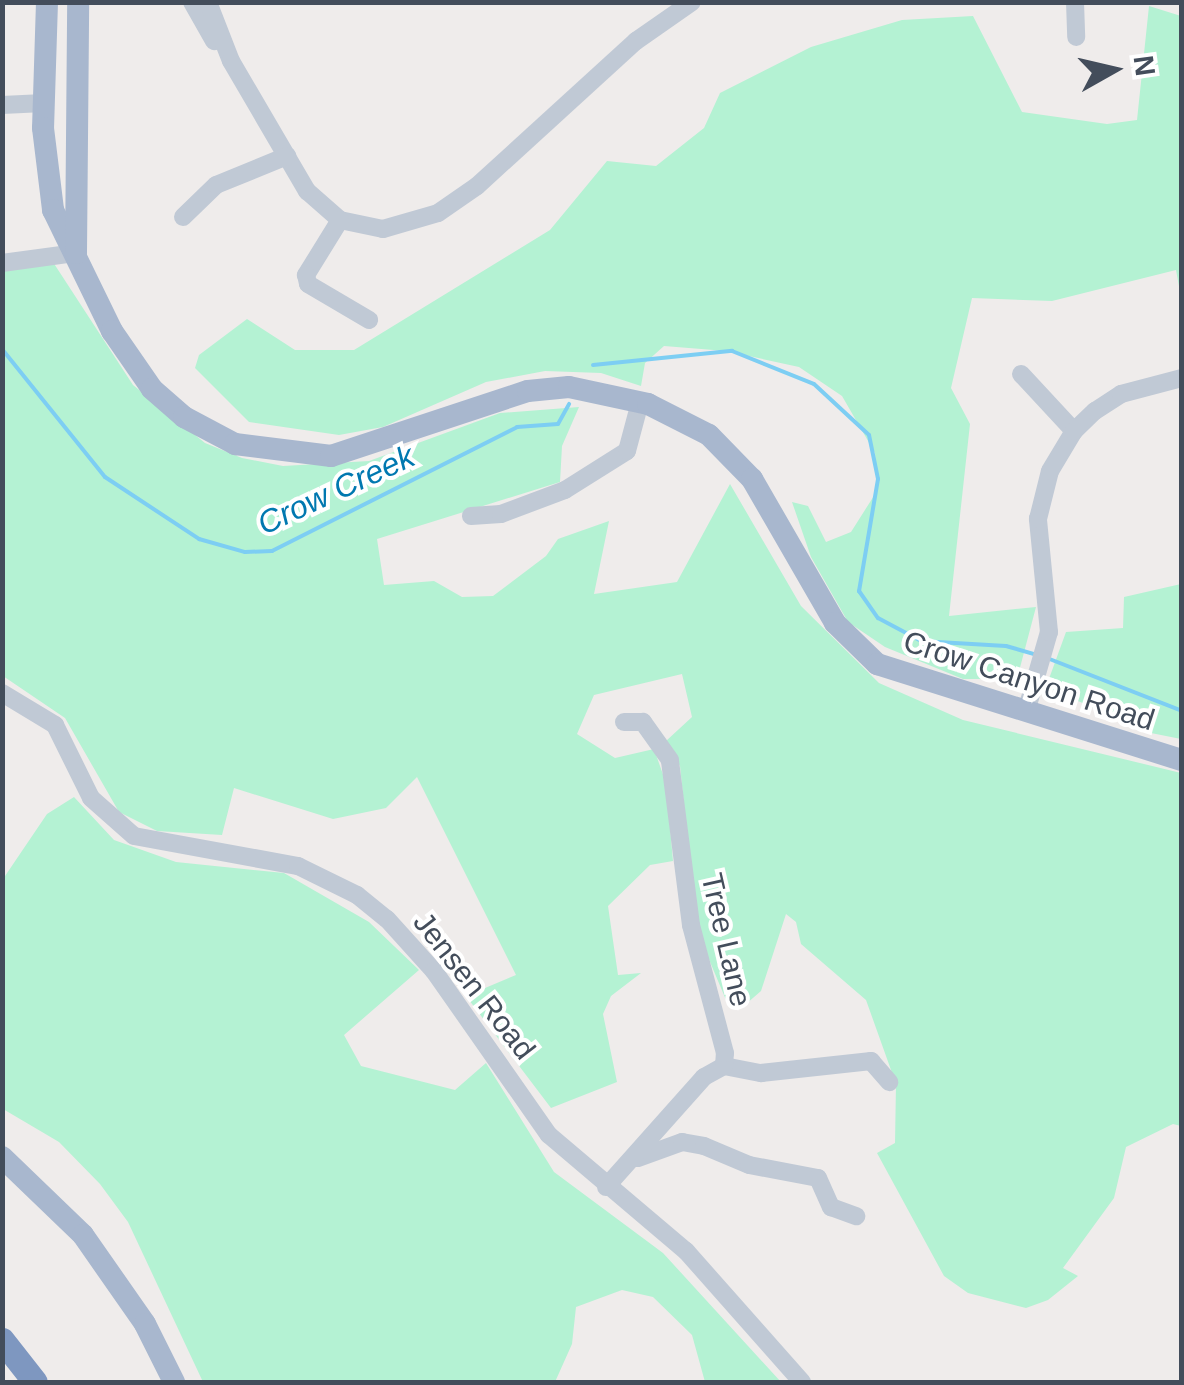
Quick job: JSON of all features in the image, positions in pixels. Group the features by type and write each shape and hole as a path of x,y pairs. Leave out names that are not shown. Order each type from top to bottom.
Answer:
{"highway":[{"path":"2,1340 35,1382"}],"main road":[{"name":"Crow Canyon Road","path":"47,2 46,182 112,332 152,389 184,417 236,444 306,456 356,452 528,391 569,388 640,402 709,435 752,479 835,622 877,664 1182,760"},
{"name":"Crow Canyon Road","path":"76,252 78,2"},
{"path":"76,203 60,118 44,103 63,81 66,48 77,34"},
{"path":"2,1157 83,1236 145,1324 174,1382"}],"street":[{"path":"192,2 307,192 340,220 383,229 438,213 680,5"},
{"path":"208,2 231,62"},
{"path":"1075,2 1076,37"},
{"path":"2,105 44,103"},
{"path":"182,217 216,185 287,156"},
{"path":"340,220 306,274 308,284 368,320"},
{"path":"2,263 76,252"},
{"path":"1021,374 1074,431"},
{"path":"1026,712 1050,616 1040,507 1074,431 1120,394 1182,378"},
{"path":"471,516 501,514 565,490 627,451 640,402"},
{"name":"Jensen Road","path":"2,693 56,725 91,798 134,836 298,866 357,895 388,919 434,971 549,1135 686,1251 802,1382"},
{"name":"Tree Lane","path":"624,722 643,722 670,760 688,908 724,1066"},
{"path":"606,1186 704,1077 724,1066 761,1073 870,1061 889,1082"},
{"path":"632,1157 682,1142 704,1146 750,1165 818,1178 831,1207 856,1216"}],"green space":[{"path":"1149,6 1181,16 1181,297 1176,270 1052,301 972,298 951,388 970,424 949,616 1036,607 1017,679 963,679 885,647 848,622 811,557 792,502 808,506 826,542 851,532 877,491 875,453 842,396 799,367 726,351 664,346 645,363 641,386 601,373 545,371 486,382 383,427 339,435 249,422 195,368 199,355 247,319 295,350 354,350 550,230 607,161 656,166 704,128 720,93 811,47 902,20 973,16 1022,112 1107,124 1137,120"},
{"path":"51,259 133,385 205,443 242,458 283,466 369,461 500,413 579,407 562,446 560,482 377,539 384,585 434,581 462,597 493,596 546,556 558,539 609,521 594,594 677,582 730,484 801,606 879,683 963,720 1181,773 1181,1126 1173,1124 1126,1147 1114,1198 1063,1268 1078,1276 1048,1300 1026,1308 968,1293 944,1276 877,1153 895,1143 896,1084 866,1000 801,944 796,922 786,914 761,991 746,1004 729,1007 697,931 680,766 666,741 692,717 682,674 594,695 577,734 615,758 654,749 666,783 673,861 650,865 608,906 618,975 641,973 611,996 603,1014 617,1082 551,1108 466,996 516,975 417,777 386,808 333,819 234,788 222,835 157,831 119,812 65,718 3,676 2,269"},
{"path":"1181,584 1181,739 1151,733 1046,687 1066,632 1123,628 1124,597"},
{"path":"74,797 114,840 176,862 284,873 369,922 419,970 344,1035 361,1066 455,1090 486,1063 554,1172 663,1253 781,1382 705,1382 692,1335 653,1297 622,1290 576,1307 572,1344 555,1382 203,1382 128,1222 100,1184 59,1142 3,1109 3,879 47,814"}],"waterway":[{"name":"Crow Creek","path":"2,349 105,477 199,539 245,552 272,551 517,427 558,424 569,404"},
{"name":"Crow Creek","path":"593,365 732,351 814,384 869,435 878,479 859,591 878,618 921,641 1006,646 1037,655"},
{"name":"Crow Creek","path":"1047,658 1182,711"}]}
